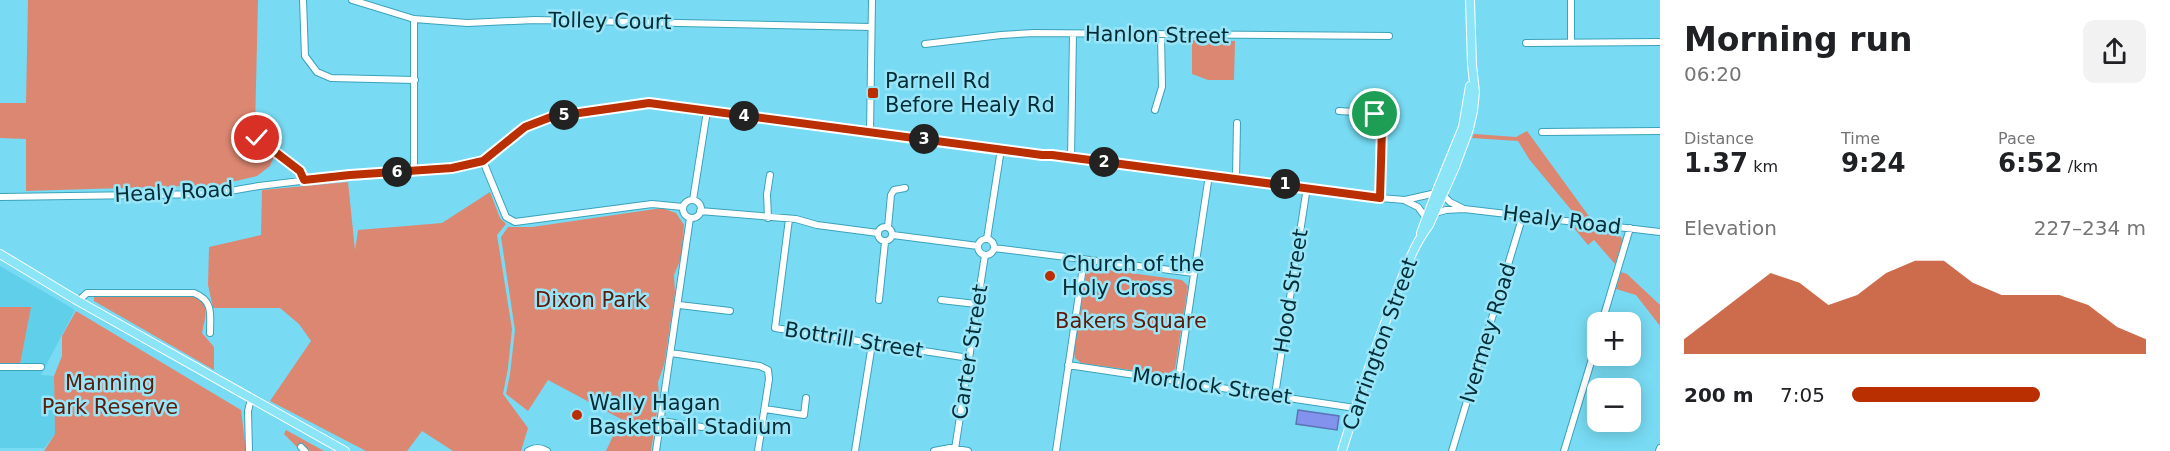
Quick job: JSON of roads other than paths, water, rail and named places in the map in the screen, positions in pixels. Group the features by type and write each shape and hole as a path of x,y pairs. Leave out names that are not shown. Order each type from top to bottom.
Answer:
{"main road":[{"name":"Carrington Street","path":"1342,451 1378,340 1421,237 1426,218 1469,129 1475,92 1472,65 1472,3"},
{"name":"Carrington Street","path":"1421,237 1435,213 1439,194"},
{"path":"0,254 78,301 344,451"}],"street":[{"path":"303,0 305,56 317,72 332,78 414,80"},
{"name":"Tolley Court","path":"352,0 414,19 467,24 535,20 871,27"},
{"path":"870,132 872,0"},
{"path":"1571,0 1571,42"},
{"path":"414,19 414,171"},
{"path":"1071,158 1073,34"},
{"name":"Hanlon Street","path":"925,44 1001,35 1389,36"},
{"path":"1155,110 1162,87 1161,35"},
{"path":"1526,43 1660,42"},
{"name":"Healy Road","path":"0,197 213,194 304,180 452,168 483,161 525,127 551,117 649,103 1380,198 1406,200 1439,194 1464,209"},
{"path":"693,200 707,111"},
{"path":"1339,111 1370,113 1380,118"},
{"path":"1380,118 1388,111"},
{"path":"1380,118 1382,127 1380,198"},
{"path":"1236,178 1237,123"},
{"path":"1542,132 1660,131"},
{"path":"257,138 300,171 304,180"},
{"path":"987,239 1000,149"},
{"path":"483,161 506,217 515,222 652,204 683,207"},
{"path":"768,218 767,194 770,175"},
{"path":"1178,381 1209,175"},
{"name":"Hood Street","path":"1275,395 1307,187"},
{"path":"893,235 888,227 891,195 894,190 905,188"},
{"path":"683,207 693,200"},
{"path":"683,207 686,216 695,218 700,211 700,206 693,200"},
{"path":"1406,200 1418,207 1426,218"},
{"name":"Healy Road","path":"1435,213 1464,209 1660,232"},
{"path":"700,211 789,219 878,233"},
{"name":"Ivermey Road","path":"1452,451 1523,215"},
{"path":"656,451 690,218"},
{"name":"Bottrill Street","path":"789,219 775,328 969,358"},
{"path":"878,233 880,229 888,227"},
{"path":"1605,312 1630,228"},
{"path":"878,233 881,241 885,242"},
{"path":"893,235 978,246"},
{"path":"885,242 893,235"},
{"path":"987,239 981,241 978,246 979,251 985,255 991,253 994,248"},
{"path":"987,239 992,242 994,248"},
{"path":"879,300 885,242"},
{"path":"994,248 1194,273"},
{"name":"Carter Street","path":"955,449 985,255"},
{"path":"1056,451 1084,260"},
{"path":"78,301 87,293 194,293 204,297 208,304 210,333"},
{"path":"941,300 976,304"},
{"path":"679,305 730,311"},
{"path":"855,451 872,344"},
{"path":"671,353 760,366 768,370 769,379 758,451"},
{"name":"Mortlock Street","path":"1068,365 1355,408"},
{"path":"1564,451 1590,366"},
{"path":"0,367 41,367"},
{"path":"765,409 804,415 806,398"},
{"path":"249,451 248,411 251,399"},
{"path":"661,421 702,427"},
{"path":"528,451 533,448 542,448 548,451"},
{"path":"934,451 955,449 968,451"}],"place":[{"name":"Parnell Rd Before Healy Rd","path":"873,93"},
{"name":"Church of the Holy Cross","path":"1050,276"},
{"name":"Wally Hagan Basketball Stadium","path":"577,415"}],"park label":[{"name":"Dixon Park","path":"591,300"},
{"name":"Bakers Square","path":"1131,321"},
{"name":"Manning Park Reserve","path":"110,395"}]}
